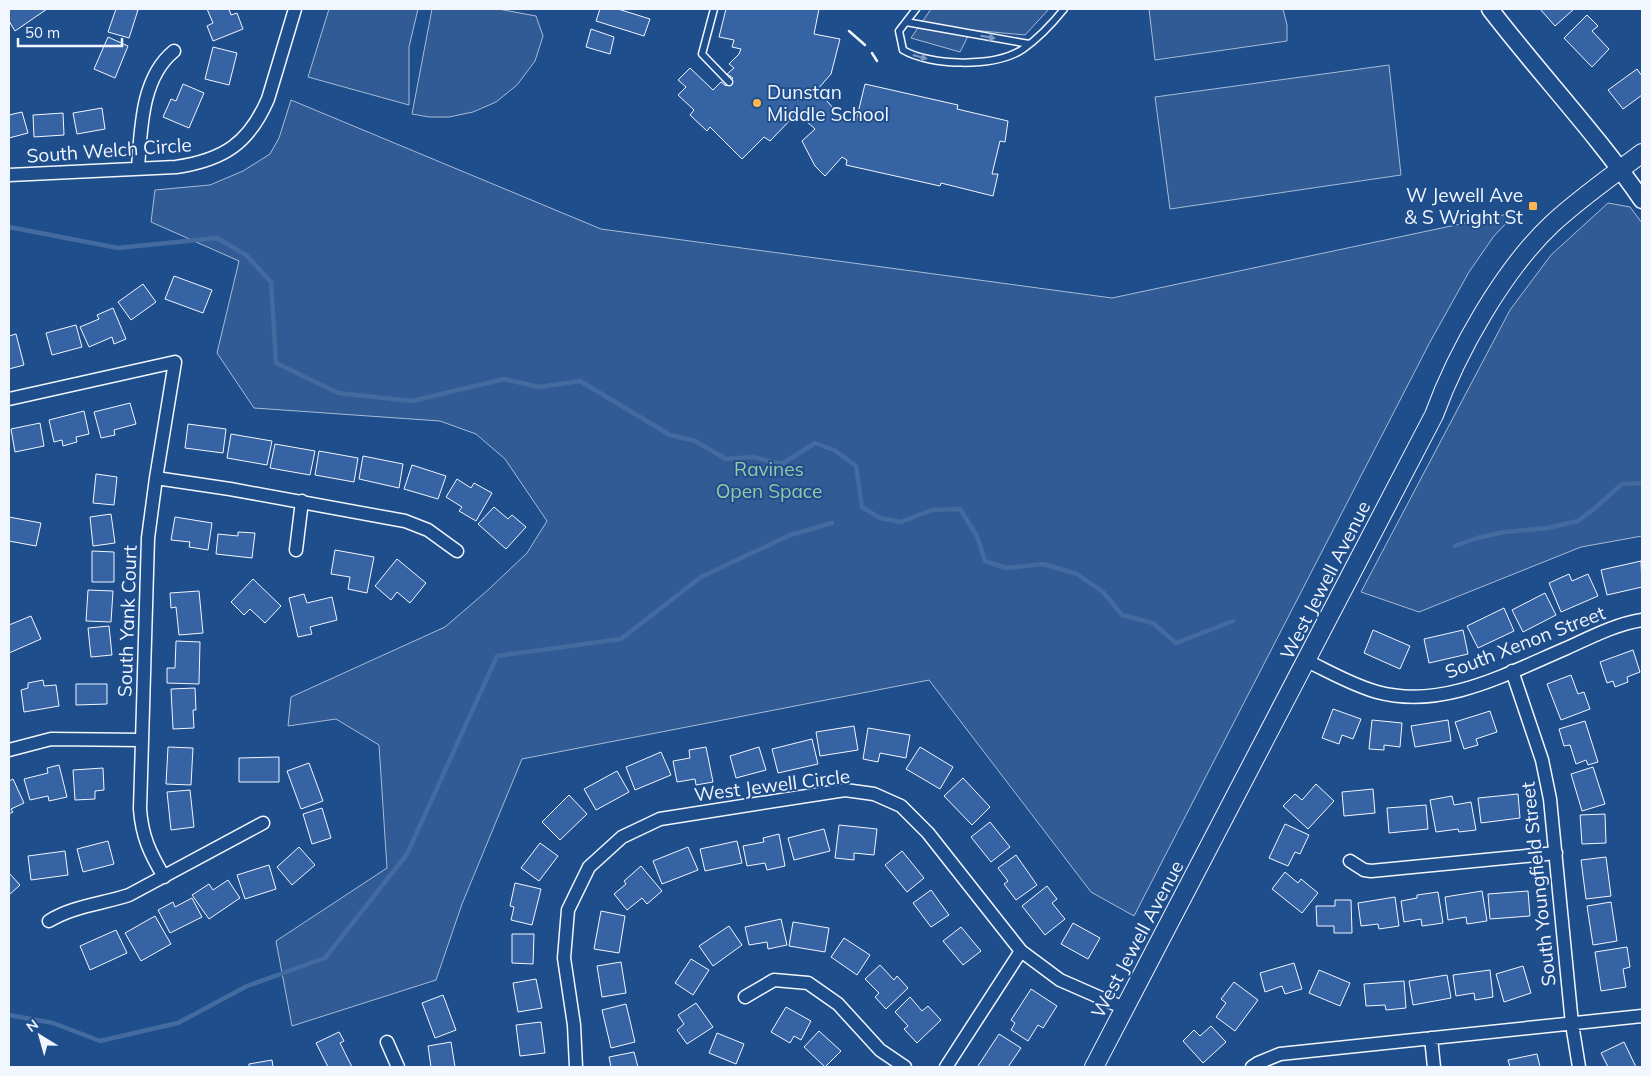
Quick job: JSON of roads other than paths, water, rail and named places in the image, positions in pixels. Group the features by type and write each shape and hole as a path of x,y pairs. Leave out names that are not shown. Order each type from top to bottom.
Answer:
{"main road":[{"name":"West Jewell Avenue","path":"1094,1067 1434,415 1445,386 1481,317 1502,283 1551,225 1642,153"}],"street":[{"name":"South Welch Circle","path":"9,175 191,165 216,158 235,146 250,131 262,112 268,99 296,9"},
{"path":"1490,9 1642,200"},
{"path":"138,168 141,124 150,88 158,68 174,50"},
{"name":"South Yank Court","path":"9,399 175,362 148,538 142,740 141,823 148,848 164,877"},
{"path":"156,478 302,501 405,521 428,530 457,551"},
{"path":"296,550 302,501"},
{"name":"South Xenon Street","path":"1307,661 1363,687 1391,695 1423,696 1459,691 1617,627 1642,620"},
{"name":"South Youngfield Street","path":"1512,671 1542,760 1553,819 1572,1024 1578,1067"},
{"path":"9,750 51,739 142,740"},
{"name":"West Jewell Circle","path":"576,1067 574,1025 564,958 568,910 589,867 622,837 660,819 845,790 874,794 902,806 928,833 1022,951 1060,980 1124,1008"},
{"path":"49,921 72,909 129,895 263,823"},
{"path":"1350,861 1364,870 1371,871 1556,853"},
{"path":"946,1067 1022,951"},
{"path":"745,997 774,980 808,984 838,1004 880,1050 905,1067"},
{"path":"1252,1067 1258,1062 1280,1054 1642,1016"},
{"path":"1431,1038 1434,1067"},
{"path":"387,1042 398,1067"}],"lane":[{"path":"714,9 702,54 729,82"},
{"path":"916,9 899,31 903,50 914,57 934,61 969,63 999,58 1021,50 1048,28 1064,9"},
{"path":"906,22 1029,44"}],"waterway":[{"path":"9,227 118,248 217,238 246,255 271,282 276,363 338,393 412,401 504,379 539,387 580,381 670,435 695,441 726,459 752,457 782,464 815,443 834,450 856,466 862,507 880,518 901,522 932,510 960,509 977,536 985,561 1006,568 1043,564 1077,574 1103,592 1122,615 1153,623 1176,643 1233,621"},
{"path":"1455,546 1477,538 1504,532 1547,528 1578,521 1622,484 1642,483"},
{"path":"9,1015 53,1023 100,1041 178,1023 247,986 325,958 407,854 497,656 621,639 701,577 790,535 832,523"}],"place":[{"name":"Dunstan Middle School","path":"757,103"},
{"name":"W Jewell Ave & S Wright St","path":"1533,206"}],"park label":[{"name":"Ravines Open Space","path":"769,480"}]}
